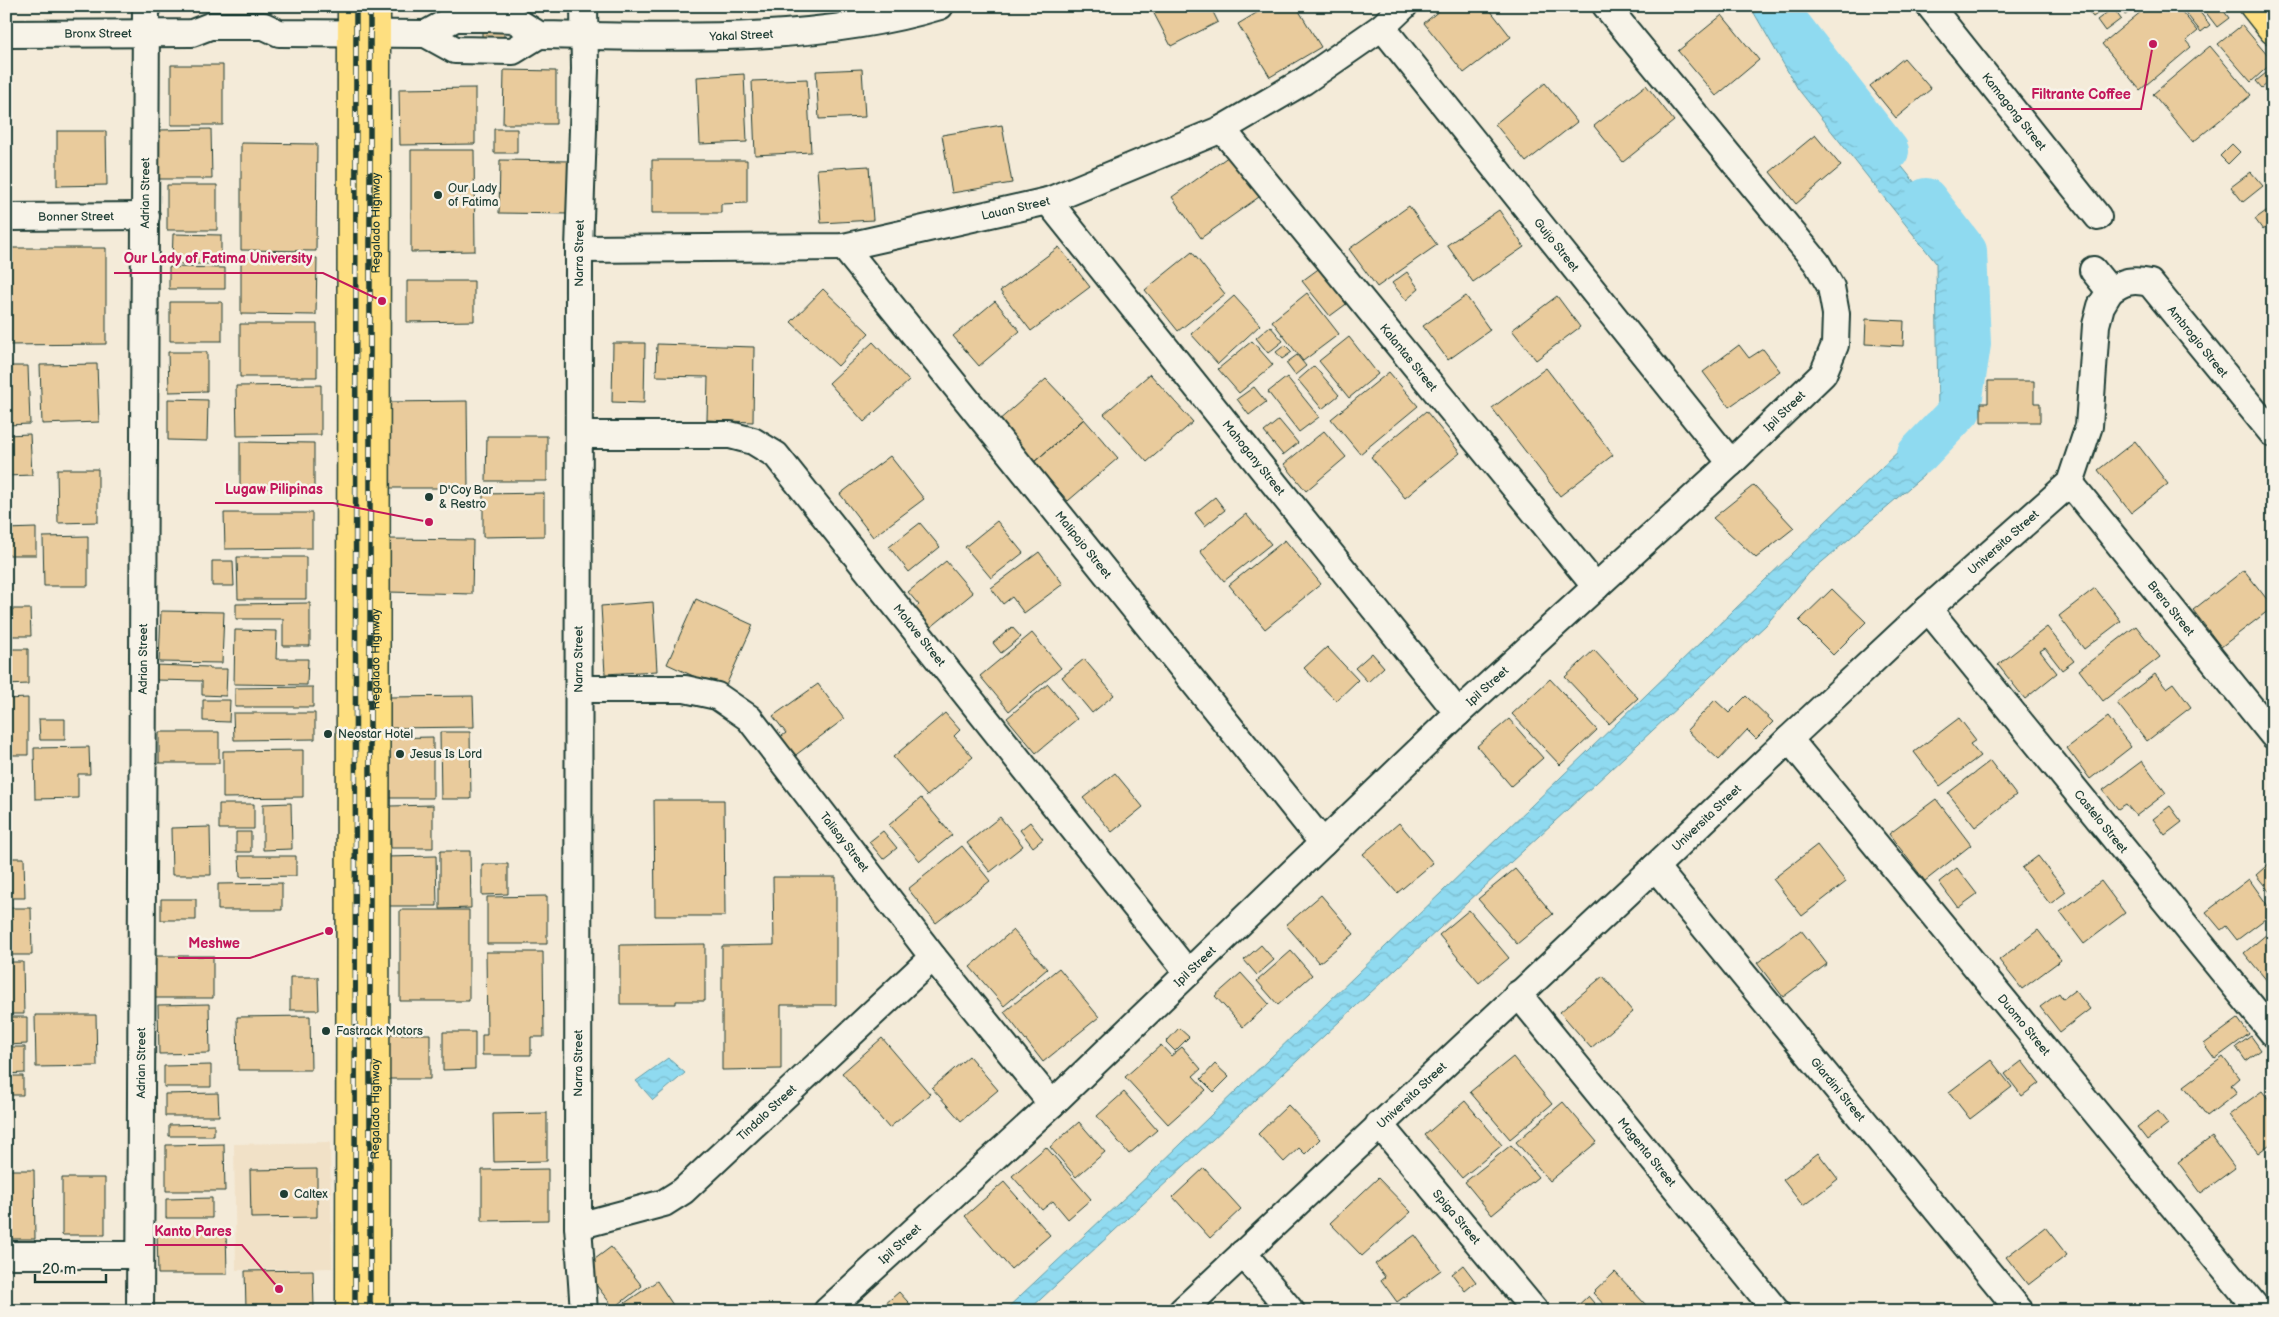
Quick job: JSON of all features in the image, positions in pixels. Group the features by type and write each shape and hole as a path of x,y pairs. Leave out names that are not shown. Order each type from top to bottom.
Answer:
{"main road":[{"name":"Regalado Highway","path":"352,6 364,34 375,1311"},
{"name":"Regalado Highway","path":"350,1311 364,34 376,6"},
{"path":"2254,6 2273,30"}],"street":[{"name":"Adrian Street","path":"140,1311 146,6"},
{"name":"Narra Street","path":"584,6 585,69 579,248 578,1226 584,1311"},
{"name":"Yakal Street","path":"364,34 426,34 455,50 513,51 539,35 726,35 804,31 875,23 940,6"},
{"name":"Lauan Street","path":"579,248 844,247 1048,201 1222,129 1304,81 1382,27 1404,6"},
{"name":"Ipil Street","path":"827,1311 1052,1104 1458,713 1731,462 1823,374 1835,345 1836,314 1831,287 1817,263 1606,6"},
{"name":"Kamagong Street","path":"1930,6 2098,217"},
{"name":"Bronx Street","path":"6,34 192,33 210,26 264,26 279,33 364,34"},
{"name":"Guijo Street","path":"1382,27 1731,462"},
{"name":"Kalantas Street","path":"1222,129 1596,587"},
{"name":"Mahogany Street","path":"1048,201 1458,713"},
{"name":"Bonner Street","path":"6,217 146,216"},
{"name":"Malipajo Street","path":"844,247 1323,843"},
{"path":"2093,270 2110,291"},
{"name":"Ambrogio Street","path":"2110,291 2122,282 2135,280 2150,284 2273,434"},
{"name":"Universita Street","path":"1182,1311 1379,1124 1655,868 1928,609 2070,483 2089,426 2096,325 2101,306 2110,291"},
{"name":"Molave Street","path":"580,435 730,435 753,441 776,455 1188,973"},
{"name":"Brera Street","path":"2070,483 2273,734"},
{"name":"Castelo Street","path":"1928,609 2273,1033"},
{"name":"Talisay Street","path":"579,689 685,689 717,696 749,718 933,957 1052,1104"},
{"name":"Duomo Street","path":"1789,739 2259,1311"},
{"name":"Giardini Street","path":"1655,868 2020,1311"},
{"name":"Tindalo Street","path":"578,1226 664,1203 683,1191 933,957"},
{"name":"Magenta Street","path":"1518,994 1776,1311"},
{"name":"Spiga Street","path":"1379,1124 1535,1311"},
{"path":"1243,1253 1291,1311"},
{"path":"6,1255 140,1255"}],"shaded area":[{"path":"330,1142 332,1268 236,1270 234,1144"}],"water":[{"path":"1750,6 1772,6 1958,236 1976,292 1957,419 1923,476 1809,573 1766,625 1028,1311 1004,1311 1152,1172 1938,413 1936,263 1798,89"},
{"path":"668,1058 685,1073 653,1100 636,1081"}],"building":[{"path":"1150,6 1210,6 1218,22 1171,46"},
{"path":"1268,6 1296,6 1321,47 1270,77 1238,24"},
{"path":"1445,6 1487,6 1511,37 1464,73 1424,23"},
{"path":"2084,6 2108,6 2093,17"},
{"path":"2118,6 2132,6 2134,9 2125,15"},
{"path":"2148,6 2177,6 2198,31 2186,41 2191,47 2140,90 2102,44"},
{"path":"2180,6 2195,6 2210,25 2201,32"},
{"path":"2201,6 2220,6 2229,18 2217,27"},
{"path":"2113,8 2121,19 2105,31 2097,20"},
{"path":"1722,15 1759,60 1716,96 1678,51"},
{"path":"2242,25 2273,62 2251,82 2218,44"},
{"path":"482,29 504,29 504,39 482,39"},
{"path":"2210,46 2251,95 2193,142 2153,94"},
{"path":"1904,58 1931,89 1896,118 1870,86"},
{"path":"171,65 223,65 223,125 171,125"},
{"path":"862,69 865,117 819,119 816,71"},
{"path":"2271,69 2273,79 2262,88 2256,81"},
{"path":"504,70 556,71 556,124 503,124"},
{"path":"744,74 747,142 700,144 697,77"},
{"path":"807,79 811,152 755,155 752,81"},
{"path":"1545,83 1577,122 1526,162 1495,124"},
{"path":"1646,85 1674,121 1623,162 1594,126"},
{"path":"475,88 475,144 400,145 399,89"},
{"path":"1002,125 1012,183 952,193 942,135"},
{"path":"211,129 212,179 159,179 159,130"},
{"path":"494,129 517,129 517,153 494,153"},
{"path":"57,131 106,131 107,185 57,186"},
{"path":"1815,135 1841,166 1796,204 1770,172"},
{"path":"241,143 317,144 316,251 241,250"},
{"path":"2232,144 2240,152 2228,164 2220,156"},
{"path":"411,150 474,150 475,251 411,252"},
{"path":"1229,156 1259,197 1201,238 1172,197"},
{"path":"500,160 570,161 569,214 499,213"},
{"path":"652,160 747,160 747,203 721,204 721,213 652,213"},
{"path":"869,166 873,220 821,223 817,169"},
{"path":"2251,172 2263,186 2243,202 2231,187"},
{"path":"167,185 217,185 217,230 167,230"},
{"path":"1409,206 1437,245 1377,287 1349,249"},
{"path":"2273,206 2273,223 2263,230 2255,219"},
{"path":"1499,210 1524,247 1473,282 1447,245"},
{"path":"173,234 221,235 221,264 172,264"},
{"path":"1059,247 1090,287 1031,331 1000,291"},
{"path":"6,248 106,248 106,344 6,345"},
{"path":"1192,252 1225,294 1178,331 1145,290"},
{"path":"241,258 317,258 316,315 241,314"},
{"path":"169,267 225,268 225,289 169,289"},
{"path":"1321,267 1349,302 1330,316 1302,281"},
{"path":"1407,272 1419,289 1406,300 1392,283"},
{"path":"407,281 474,281 474,321 407,322"},
{"path":"823,289 869,333 838,366 791,322"},
{"path":"1307,293 1339,334 1303,361 1272,321"},
{"path":"1234,296 1260,325 1218,364 1191,334"},
{"path":"1466,296 1490,330 1448,360 1423,326"},
{"path":"1557,296 1580,327 1536,360 1512,330"},
{"path":"995,301 1020,331 979,366 953,336"},
{"path":"170,302 222,302 222,341 170,341"},
{"path":"1866,319 1904,321 1903,346 1865,344"},
{"path":"240,324 317,324 317,377 240,377"},
{"path":"1270,326 1283,341 1268,353 1256,338"},
{"path":"1349,337 1378,374 1349,398 1319,361"},
{"path":"1252,341 1273,365 1239,393 1218,369"},
{"path":"873,342 909,381 864,422 829,383"},
{"path":"613,343 645,343 644,403 612,402"},
{"path":"657,344 754,347 753,422 707,420 708,377 656,376"},
{"path":"1285,345 1292,352 1282,359 1276,352"},
{"path":"1739,345 1749,358 1763,349 1780,371 1729,407 1703,372"},
{"path":"168,352 207,352 207,391 169,392"},
{"path":"1297,355 1306,366 1295,375 1286,363"},
{"path":"97,364 99,422 42,424 40,365"},
{"path":"6,366 28,366 30,424 6,425"},
{"path":"1314,366 1339,395 1322,409 1298,380"},
{"path":"1546,368 1613,455 1560,496 1492,408"},
{"path":"1389,372 1418,406 1360,454 1331,419"},
{"path":"1150,374 1193,422 1147,462 1104,414"},
{"path":"1287,377 1319,417 1299,432 1268,392"},
{"path":"1046,379 1084,419 1034,462 997,422"},
{"path":"1988,381 2034,381 2034,403 2040,403 2040,422 1981,422 1981,403 1988,403"},
{"path":"321,385 321,435 237,436 236,386"},
{"path":"1254,387 1266,402 1249,415 1237,399"},
{"path":"168,399 208,400 207,441 168,440"},
{"path":"467,401 468,488 389,488 389,402"},
{"path":"1426,411 1460,453 1405,498 1371,457"},
{"path":"1084,419 1118,458 1068,501 1034,462"},
{"path":"1279,420 1298,443 1283,455 1264,432"},
{"path":"1324,431 1346,457 1306,491 1284,464"},
{"path":"30,434 32,475 6,476 6,435"},
{"path":"487,436 547,436 547,481 486,481"},
{"path":"2135,441 2168,484 2131,513 2098,470"},
{"path":"240,442 314,443 314,489 240,488"},
{"path":"890,456 924,499 873,537 840,494"},
{"path":"57,469 98,469 98,522 58,523"},
{"path":"1754,485 1794,528 1756,558 1713,518"},
{"path":"544,493 544,536 483,537 483,494"},
{"path":"1215,497 1225,510 1205,526 1195,513"},
{"path":"224,513 312,513 312,548 225,549"},
{"path":"1246,514 1271,544 1224,581 1200,551"},
{"path":"997,521 1023,553 991,578 965,547"},
{"path":"920,523 940,547 909,572 889,547"},
{"path":"36,528 36,555 6,555 6,529"},
{"path":"88,536 88,586 44,586 43,537"},
{"path":"389,539 473,540 472,594 388,592"},
{"path":"1285,540 1321,584 1265,629 1229,585"},
{"path":"1039,552 1063,584 1024,613 1012,597 1003,604 991,588"},
{"path":"237,557 306,557 306,599 238,599"},
{"path":"212,561 233,561 234,586 212,586"},
{"path":"946,561 973,593 930,628 914,609 919,605 908,592"},
{"path":"2244,570 2273,607 2221,647 2193,610"},
{"path":"2095,588 2121,621 2084,649 2059,616"},
{"path":"1832,589 1866,622 1833,655 1799,621"},
{"path":"696,599 753,625 724,690 667,664"},
{"path":"653,602 657,671 605,674 601,606"},
{"path":"310,603 310,646 283,646 283,619 236,619 236,604"},
{"path":"6,609 30,609 31,636 6,636"},
{"path":"161,611 224,612 222,663 159,662"},
{"path":"2136,626 2160,657 2103,701 2079,670"},
{"path":"1012,627 1021,637 1001,653 993,643"},
{"path":"2047,627 2074,661 2062,670 2045,648 2040,651 2057,673 2025,699 1998,665"},
{"path":"235,630 277,631 276,659 308,659 307,685 234,684"},
{"path":"1032,633 1061,668 1009,711 980,676"},
{"path":"1327,647 1358,680 1336,701 1304,668"},
{"path":"6,649 28,649 28,684 6,685"},
{"path":"1594,650 1638,698 1609,724 1565,677"},
{"path":"1372,653 1384,667 1368,682 1355,668"},
{"path":"1084,659 1114,695 1092,713 1062,677"},
{"path":"155,665 227,669 226,696 202,695 202,681 155,680"},
{"path":"2155,674 2166,688 2173,683 2191,707 2147,741 2117,703"},
{"path":"1550,679 1597,730 1560,765 1512,714"},
{"path":"818,684 844,719 793,757 779,738 786,733 773,716"},
{"path":"1048,684 1077,719 1036,753 1007,718"},
{"path":"313,687 313,707 235,707 235,688"},
{"path":"473,696 474,727 390,728 390,697"},
{"path":"1746,696 1773,722 1756,739 1747,730 1719,760 1687,730 1715,700 1729,713"},
{"path":"28,698 28,755 6,755 6,699"},
{"path":"203,700 230,700 229,722 203,721"},
{"path":"233,713 315,713 315,739 234,740"},
{"path":"945,713 960,730 954,736 973,757 927,796 893,757"},
{"path":"2108,717 2131,747 2090,779 2067,748"},
{"path":"1959,718 1976,740 1970,744 1980,756 1940,786 1914,752"},
{"path":"39,719 65,719 65,740 40,740"},
{"path":"1509,719 1543,758 1511,786 1477,746"},
{"path":"159,732 219,732 219,763 159,763"},
{"path":"440,732 470,732 471,799 441,799"},
{"path":"433,737 433,798 382,798 381,738"},
{"path":"89,747 90,774 78,774 78,798 35,799 34,748"},
{"path":"303,750 303,797 223,798 223,751"},
{"path":"1990,761 2016,795 1975,827 1948,793"},
{"path":"2142,761 2166,793 2136,816 2126,804 2118,809 2103,790"},
{"path":"1115,773 1143,807 1112,832 1083,798"},
{"path":"921,798 952,835 920,861 889,825"},
{"path":"1936,799 1971,845 1925,881 1889,834"},
{"path":"654,800 724,800 725,916 655,916"},
{"path":"291,803 292,849 263,850 263,804"},
{"path":"219,804 254,804 254,829 219,829"},
{"path":"433,805 433,848 391,848 390,806"},
{"path":"2170,806 2182,822 2165,835 2153,819"},
{"path":"1000,817 1023,846 990,872 967,843"},
{"path":"1030,822 1043,839 1033,847 1020,830"},
{"path":"1399,823 1433,863 1397,893 1363,854"},
{"path":"210,827 211,875 172,875 171,828"},
{"path":"883,831 897,848 883,859 869,842"},
{"path":"236,832 251,832 251,852 236,852"},
{"path":"1817,845 1846,882 1802,916 1773,879"},
{"path":"962,846 990,881 936,923 908,889"},
{"path":"440,851 470,851 471,908 440,909"},
{"path":"239,856 296,856 296,876 240,877"},
{"path":"436,856 437,906 385,906 384,857"},
{"path":"2038,856 2066,892 2050,904 2022,868"},
{"path":"6,858 24,858 25,898 6,898"},
{"path":"2273,860 2273,896 2256,875"},
{"path":"482,864 508,864 508,894 482,895"},
{"path":"1957,868 1977,894 1958,908 1939,882"},
{"path":"1515,869 1553,914 1517,944 1478,899"},
{"path":"773,877 836,877 836,1005 781,1005 781,1069 722,1070 722,946 774,945"},
{"path":"2249,879 2273,913 2237,940 2226,926 2221,930 2206,912"},
{"path":"2101,881 2125,913 2084,944 2060,912"},
{"path":"282,883 282,910 218,910 218,884"},
{"path":"1321,895 1354,934 1319,963 1286,925"},
{"path":"547,896 547,944 487,944 487,897"},
{"path":"161,899 196,899 196,920 161,920"},
{"path":"6,908 31,908 32,955 6,955"},
{"path":"400,910 469,910 469,1001 400,1001"},
{"path":"1469,910 1509,958 1479,983 1439,935"},
{"path":"2273,929 2273,988 2244,953"},
{"path":"1013,930 1047,969 1004,1006 970,967"},
{"path":"1801,930 1827,964 1783,997 1757,963"},
{"path":"2038,930 2061,960 2022,989 1999,960"},
{"path":"705,944 705,1001 676,1001 676,1004 620,1004 620,945"},
{"path":"1261,945 1274,960 1257,975 1244,960"},
{"path":"1291,951 1312,975 1278,1005 1257,981"},
{"path":"486,952 543,952 544,1037 531,1037 531,1055 482,1055 482,1035 487,1035"},
{"path":"154,956 213,956 213,998 154,998"},
{"path":"6,962 23,962 24,1014 6,1014"},
{"path":"1059,968 1099,1017 1043,1062 1004,1012"},
{"path":"1241,973 1269,1004 1243,1027 1215,996"},
{"path":"1603,976 1633,1012 1591,1048 1560,1012"},
{"path":"290,977 318,977 319,1010 290,1010"},
{"path":"2075,990 2090,1009 2060,1032 2040,1007 2059,993 2063,999"},
{"path":"209,1004 210,1053 159,1054 158,1005"},
{"path":"35,1015 96,1015 97,1066 36,1067"},
{"path":"310,1016 311,1070 238,1070 237,1017"},
{"path":"6,1017 27,1017 27,1044 6,1045"},
{"path":"2238,1019 2249,1034 2215,1059 2204,1044"},
{"path":"1179,1028 1189,1037 1175,1051 1166,1042"},
{"path":"443,1032 475,1032 475,1069 443,1070"},
{"path":"389,1034 430,1034 430,1079 389,1079"},
{"path":"2251,1036 2261,1050 2246,1061 2236,1047"},
{"path":"882,1038 930,1094 889,1128 842,1073"},
{"path":"1161,1045 1171,1056 1182,1047 1201,1069 1193,1076 1206,1090 1168,1124 1125,1077"},
{"path":"6,1047 25,1047 25,1073 6,1074"},
{"path":"969,1056 998,1090 961,1121 932,1088"},
{"path":"1513,1057 1552,1104 1510,1139 1470,1092"},
{"path":"2223,1057 2239,1078 2231,1085 2237,1093 2207,1116 2184,1086"},
{"path":"1991,1060 2012,1087 1970,1119 1949,1092"},
{"path":"2022,1061 2039,1083 2022,1096 2005,1074"},
{"path":"1215,1064 1229,1077 1214,1092 1201,1079"},
{"path":"211,1065 211,1087 164,1087 164,1066"},
{"path":"6,1076 23,1076 23,1095 6,1095"},
{"path":"2262,1091 2273,1105 2273,1142 2258,1153 2229,1115"},
{"path":"1124,1092 1157,1130 1129,1154 1097,1116"},
{"path":"218,1093 219,1116 165,1116 165,1094"},
{"path":"1465,1101 1502,1145 1462,1178 1425,1135"},
{"path":"1563,1102 1597,1142 1550,1181 1516,1142"},
{"path":"1288,1105 1320,1139 1305,1154 1299,1148 1284,1162 1258,1134"},
{"path":"2158,1111 2168,1124 2147,1140 2137,1127"},
{"path":"547,1113 547,1161 494,1162 493,1114"},
{"path":"1079,1122 1105,1152 1076,1177 1050,1147"},
{"path":"214,1124 214,1136 169,1136 169,1125"},
{"path":"2212,1137 2235,1168 2201,1193 2178,1162"},
{"path":"224,1144 225,1191 166,1191 166,1145"},
{"path":"1511,1145 1538,1177 1492,1215 1465,1182"},
{"path":"1046,1147 1091,1199 1068,1219 1053,1201 1042,1210 1012,1176"},
{"path":"1818,1153 1838,1179 1803,1206 1783,1180"},
{"path":"1204,1168 1241,1209 1210,1238 1173,1197"},
{"name":"Caltex","path":"317,1169 317,1217 251,1218 250,1170"},
{"path":"548,1169 548,1220 482,1221 482,1170"},
{"path":"6,1170 34,1170 35,1239 6,1239"},
{"path":"62,1178 105,1178 105,1235 62,1235"},
{"path":"1378,1178 1411,1212 1362,1256 1330,1223"},
{"path":"1004,1182 1050,1235 1011,1269 965,1216"},
{"path":"212,1198 212,1218 166,1218 166,1199"},
{"path":"2045,1227 2067,1255 2028,1285 2006,1257"},
{"path":"157,1229 226,1229 227,1274 158,1274"},
{"path":"1415,1235 1441,1270 1397,1302 1381,1280 1385,1277 1375,1264"},
{"path":"611,1247 642,1286 614,1308 583,1268"},
{"path":"1463,1265 1476,1282 1465,1291 1452,1274"},
{"path":"313,1270 314,1307 246,1308 245,1271"},
{"path":"1615,1272 1646,1305 1639,1311 1610,1311 1593,1293"},
{"path":"657,1281 677,1311 617,1311 616,1309"},
{"path":"899,1292 916,1311 877,1311"},
{"path":"1588,1296 1601,1311 1573,1310"},
{"path":"310,1308 310,1311 237,1311 237,1309"},
{"path":"428,1309 477,1309 477,1311 428,1311"}],"waterway":[{"path":"1775,6 1888,151"},
{"path":"1918,454 1960,410 1970,344 1966,251 1926,199"}],"railway":[{"path":"355,1311 356,6"},
{"path":"370,6 370,1311"}],"place":[{"name":"Filtrante Coffee","path":"2153,44"},
{"name":"Our Lady of Fatima","path":"438,195"},
{"name":"Our Lady of Fatima University","path":"382,301"},
{"name":"D'Coy Bar & Restro","path":"429,497"},
{"name":"Lugaw Pilipinas","path":"429,522"},
{"name":"Neostar Hotel","path":"328,734"},
{"name":"Jesus Is Lord","path":"400,754"},
{"name":"Meshwe","path":"329,931"},
{"name":"Fastrack Motors","path":"326,1031"},
{"name":"Caltex","path":"284,1194"},
{"name":"Kanto Pares","path":"279,1289"}]}
